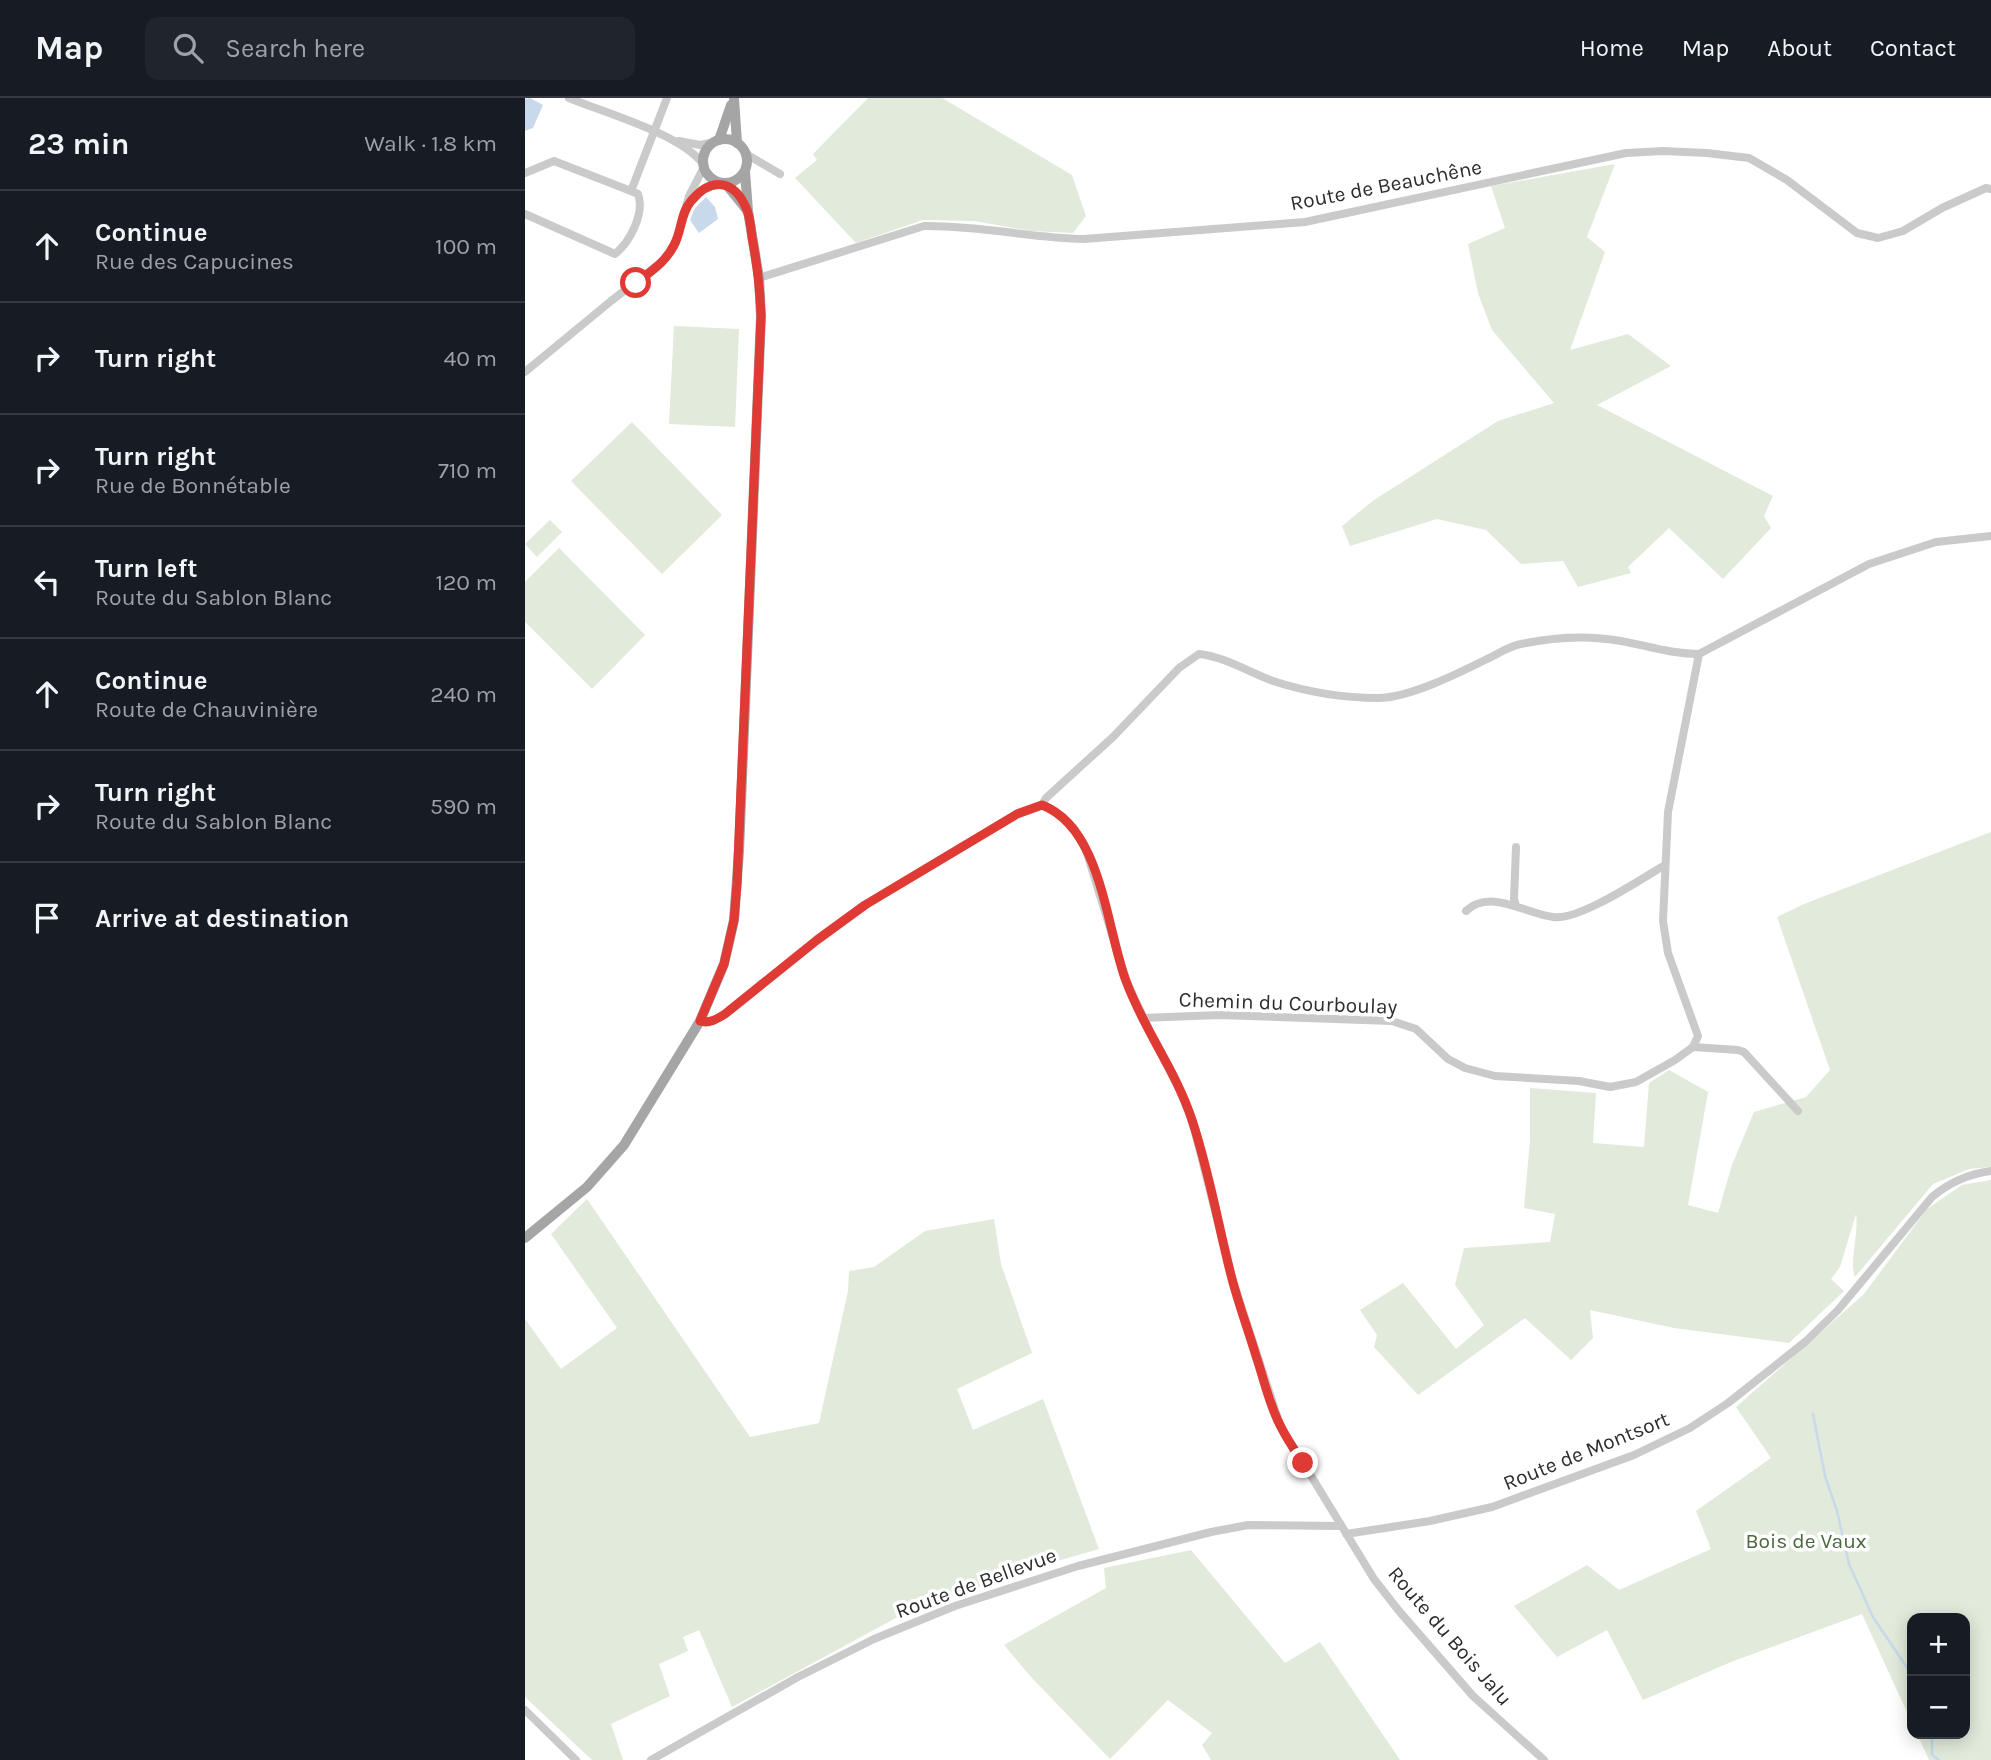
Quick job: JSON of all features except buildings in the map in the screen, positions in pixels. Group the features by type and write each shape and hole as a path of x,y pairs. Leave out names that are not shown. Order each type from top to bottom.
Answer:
{"main road":[{"path":"734,98 717,141 706,151 704,166 708,175 723,183 748,211"},
{"path":"525,1238 587,1187 624,1145 700,1021 724,964 734,920 761,316 759,278 748,211 746,154 737,143 734,98"},
{"path":"717,141 737,143"},
{"path":"723,183 737,180 745,172"}],"street":[{"path":"525,372 662,262 675,245 689,196 704,166 696,155 669,138 569,98"},
{"path":"631,191 667,98"},
{"path":"669,138 700,145 717,141"},
{"name":"Route de Beauchêne","path":"759,278 924,226 1084,239 1291,223 1626,153 1663,150 1749,158 1787,180 1857,233 1878,238 1903,232 1942,208 1986,188 1991,189"},
{"path":"746,154 780,174"},
{"path":"525,173 554,161 638,194 641,203 624,247 615,254 525,214"},
{"path":"745,172 755,167 767,166"},
{"path":"684,210 703,189 723,183"},
{"path":"700,1021 704,1023 725,1014 865,905 1017,814 1042,805 1113,737 1179,668 1199,654 1212,656 1271,680 1305,690 1349,697 1382,698 1408,693 1516,645 1550,638 1587,637 1678,654 1699,654 1869,564 1936,542 1991,536"},
{"path":"1699,654 1700,660 1668,813 1663,921 1668,953 1698,1036 1693,1048 1744,1052 1798,1111"},
{"name":"Route du Bois Jalu","path":"1042,805 1073,827 1086,850 1126,980 1142,1018 1175,1078 1192,1120 1232,1278 1280,1425 1374,1579 1473,1696 1544,1760"},
{"path":"1516,847 1516,906"},
{"path":"1466,911 1472,905 1486,901 1516,906 1553,918 1563,917 1611,897 1665,865"},
{"name":"Chemin du Courboulay","path":"1142,1018 1219,1015 1392,1021 1416,1029 1448,1059 1465,1068 1495,1076 1579,1081 1610,1087 1636,1082 1693,1048"},
{"name":"Route de Montsort","path":"1346,1534 1430,1521 1492,1507 1634,1455 1690,1428 1728,1403 1805,1342 1838,1310 1932,1197 1960,1178 1991,1171"},
{"name":"Route de Bellevue","path":"651,1760 798,1677 874,1639 955,1606 1078,1566 1212,1532 1248,1525 1341,1526"},
{"path":"525,1710 576,1760"}],"green space":[{"path":"868,98 942,98 1072,175 1086,216 1073,233 1031,231 974,221 923,220 856,243 795,178 817,160 813,154"},
{"path":"1615,164 1587,237 1605,252 1570,350 1628,334 1671,366 1597,405 1773,496 1764,516 1771,528 1723,579 1669,528 1628,567 1631,573 1578,587 1563,561 1521,564 1486,530 1437,519 1350,546 1342,526 1374,500 1498,421 1554,403 1492,330 1478,293 1468,244 1505,228 1491,186"},
{"path":"674,326 739,329 735,427 669,424"},
{"path":"632,422 722,515 662,574 571,481"},
{"path":"550,520 562,532 537,557 525,544"},
{"path":"559,548 645,635 592,689 525,622 525,582"},
{"path":"1991,832 1991,1167 1969,1169 1933,1184 1855,1277 1853,1264 1856,1214 1840,1267 1831,1279 1844,1291 1789,1343 1674,1328 1590,1310 1593,1338 1571,1360 1525,1318 1418,1395 1374,1347 1377,1335 1360,1310 1403,1283 1456,1349 1484,1325 1455,1285 1464,1248 1550,1242 1555,1214 1524,1208 1530,1140 1530,1088 1596,1093 1593,1143 1644,1147 1649,1083 1669,1070 1708,1092 1688,1205 1718,1213 1732,1165 1754,1112 1806,1097 1830,1070 1777,917 1804,904"},
{"name":"Bois de Vaux","path":"1991,1180 1991,1760 1929,1760 1919,1739 1970,1739 1970,1613 1907,1613 1907,1712 1862,1614 1731,1662 1643,1700 1607,1630 1557,1657 1514,1606 1587,1565 1619,1590 1711,1549 1696,1511 1771,1458 1736,1407 1864,1294 1927,1209 1962,1185"},
{"path":"587,1199 750,1437 819,1423 848,1291 849,1271 874,1267 925,1231 994,1219 1001,1264 1032,1353 957,1389 973,1430 1043,1399 1099,1549 1030,1569 905,1613 732,1707 699,1630 683,1637 688,1651 659,1664 670,1696 611,1724 623,1760 592,1760 525,1697 525,1319 561,1369 617,1328 551,1234"},
{"path":"1191,1550 1285,1663 1320,1642 1400,1760 1211,1760 1202,1745 1212,1733 1168,1700 1110,1759 1004,1645 1106,1588 1104,1568"}],"water":[{"path":"530,98 543,105 533,128 525,131 525,99"},
{"path":"706,197 715,207 718,219 699,233 690,220 695,208"}],"waterway":[{"path":"1813,1414 1825,1476 1837,1511 1849,1564 1873,1617 1907,1668"},
{"path":"1932,1739 1932,1755 1939,1760"}],"route":[{"path":"636,283 662,262 675,245 684,210 703,189 719,183 726,184 739,197 748,211 759,278 761,316 742,790 734,920 724,964 700,1021 704,1023 725,1014 865,905 1017,814 1042,805 1062,816 1073,827 1086,850 1126,980 1142,1018 1175,1078 1192,1120 1232,1278 1265,1382 1280,1425 1303,1463"}]}
